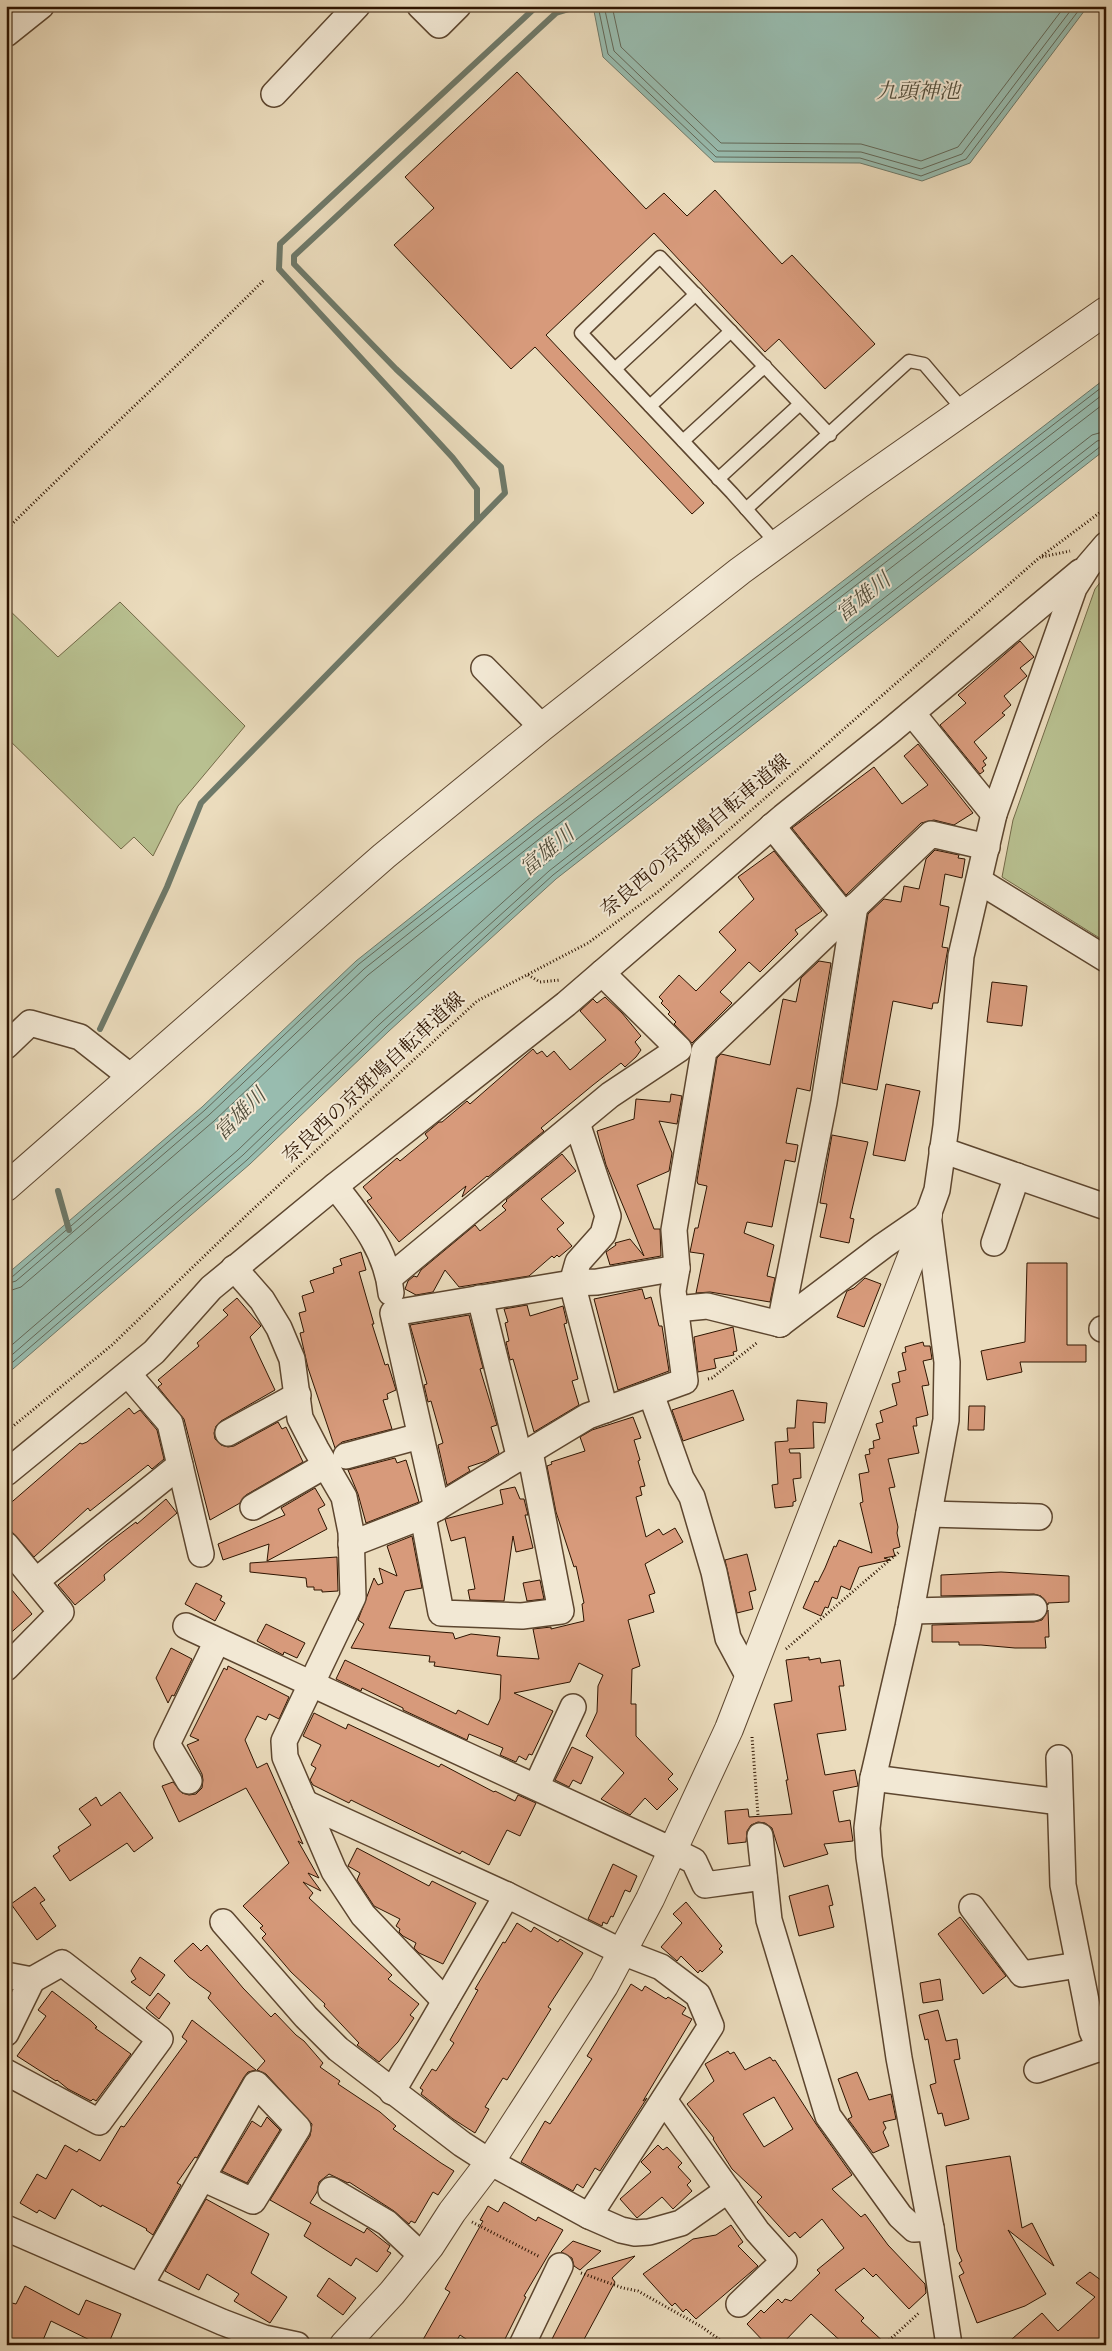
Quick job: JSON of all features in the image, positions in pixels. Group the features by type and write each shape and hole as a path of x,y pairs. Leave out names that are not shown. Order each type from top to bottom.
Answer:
{"street":[{"path":"6,34 41,6"},
{"path":"420,6 439,25 458,6"},
{"path":"274,94 351,8"},
{"path":"6,1187 384,856 542,727 777,544 1106,311"},
{"path":"344,2345 392,2293 422,2256 490,2162 573,2036 622,1952 674,1851 729,1729 936,1190 942,1150 961,956 994,814 1074,588 1088,566 1106,545"},
{"path":"6,1473 154,1352 211,1288 234,1268 566,1004 772,826 912,713 1088,566"},
{"path":"484,668 542,727"},
{"path":"912,713 994,814"},
{"path":"772,826 850,911"},
{"path":"351,1544 430,1512 588,1416 685,1381 673,1291 677,1268 674,1230 704,1051 931,834 986,847"},
{"path":"979,881 1105,967"},
{"path":"780,1324 824,1102 850,911"},
{"path":"389,1278 610,1095 679,1049 602,973"},
{"path":"6,1046 30,1023 80,1037 131,1077"},
{"path":"577,1123 608,1216 603,1234 578,1262 572,1283 605,1410"},
{"path":"942,1150 1106,1207"},
{"path":"994,1243 1017,1176"},
{"path":"335,1186 377,1243 389,1278 392,1312 420,1436 441,1613 522,1616 561,1611 525,1456 480,1298"},
{"path":"780,1324 928,1215"},
{"path":"928,1215 947,1362 946,1420 911,1612 873,1778 867,1828 869,1857 899,2058 931,2228 940,2294 950,2345"},
{"path":"234,1268 262,1300 279,1328 292,1359 300,1418 336,1460 351,1544 353,1597 284,1741 285,1757 334,1871 364,1915 445,2001"},
{"path":"392,1312 572,1283 597,1282 677,1268"},
{"path":"676,1309 707,1306 780,1324"},
{"path":"128,1374 170,1423 201,1554"},
{"path":"228,1433 298,1394"},
{"path":"651,1394 681,1478 692,1497 714,1572 728,1638 749,1677"},
{"path":"253,1507 336,1460 420,1436"},
{"path":"36,1581 180,1465"},
{"path":"928,1520 1040,1517"},
{"path":"6,1545 61,1612 6,1668"},
{"path":"911,1612 1034,1608"},
{"path":"186,1626 674,1851 694,1861 705,1885 764,1877"},
{"path":"190,1781 167,1744 217,1641"},
{"path":"536,1787 573,1707"},
{"path":"1037,2070 1103,2048 1092,2031 1062,1885 1059,1758"},
{"path":"873,1778 1060,1802"},
{"path":"305,1803 507,1895 622,1952 661,1967 698,1994 711,2026 589,2216"},
{"path":"760,1836 769,1920 828,2116 900,2216 914,2229 931,2228"},
{"path":"392,2092 507,1895"},
{"path":"972,1907 1022,1974 1078,1965"},
{"path":"223,1922 306,2017 338,2049 392,2092 490,2162 589,2216 621,2230 635,2233 649,2232 681,2224 728,2190"},
{"path":"6,2033 32,1980 62,1963 160,2039 100,2122 6,2072"},
{"path":"6,1975 32,1980"},
{"path":"664,2100 757,2231 784,2262 739,2304"},
{"path":"140,2286 202,2178"},
{"path":"330,2190 386,2223 422,2256"},
{"path":"6,2228 264,2338 297,2345"},
{"path":"522,2345 560,2266"}],"lane":[{"path":"777,544 581,333 660,257 830,434"},
{"path":"615,369 696,294"},
{"path":"650,406 730,331"},
{"path":"746,509 909,361 924,364 964,410"},
{"path":"683,441 764,366"},
{"path":"718,479 800,404"}],"path":[{"path":"6,530 84,453 173,371 264,280"},
{"name":"奈良西の京斑鳩自転車道線","path":"6,1432 112,1345 250,1212 477,1001 588,943 659,891 1039,558 1106,508"},
{"path":"685,1381 698,1382 712,1378 780,1324"},
{"path":"778,1654 807,1632 928,1520"},
{"path":"752,1733 760,1836"},
{"path":"452,2212 536,2256 623,2288 638,2290 702,2327 727,2345"},
{"path":"884,2345 940,2294"}],"green space":[{"path":"1106,575 1106,942 1002,877 1013,820 1095,589"},
{"path":"120,602 245,726 178,806 153,856 134,837 121,849 6,737 6,607 58,657"}],"water":[{"name":"九頭神池","path":"593,6 1088,6 970,163 922,181 860,163 714,162 603,57"},
{"name":"富雄川","path":"1106,378 1106,449 556,879 389,1031 250,1164 6,1375 6,1275 202,1107 356,961 537,817"}],"building":[{"path":"517,72 646,209 664,193 687,216 715,190 782,264 792,255 875,344 825,389 779,339 765,352 654,233 546,335 704,503 692,514 535,347 511,369 394,245 434,208 405,177"},
{"path":"1020,641 1034,657 1020,668 1027,676 1004,696 1011,705 1002,713 1005,715 974,742 987,758 983,761 986,765 982,768 984,771 980,774 940,725 966,703 958,695"},
{"path":"918,744 973,813 954,825 934,820 921,823 846,895 792,828 874,767 902,804 928,785 904,756"},
{"path":"935,850 959,855 958,858 965,859 962,878 945,874 940,905 949,907 942,947 948,948 938,1003 933,1003 932,1009 893,1001 877,1090 842,1083 868,914 884,899 901,902 904,886 919,889 926,859"},
{"path":"774,851 822,911 795,930 798,934 760,972 749,962 720,992 732,1003 692,1043 674,1024 676,1022 668,1014 670,1012 661,1003 663,1001 659,997 679,975 696,991 736,950 719,932 754,899 738,877"},
{"path":"819,961 831,963 810,1091 797,1088 786,1143 798,1145 795,1162 785,1160 772,1227 747,1222 744,1233 774,1245 767,1276 775,1278 770,1302 710,1292 696,1293 704,1254 690,1252 695,1228 698,1228 707,1186 698,1184 697,1181 717,1058 721,1054 770,1065 783,999 796,1002 801,978"},
{"path":"992,982 1027,986 1022,1026 987,1022"},
{"path":"605,997 622,1013 641,1036 635,1042 641,1050 636,1057 625,1067 621,1063 541,1128 544,1131 488,1177 462,1197 466,1186 399,1242 367,1201 372,1198 363,1187 397,1158 400,1161 428,1138 425,1134 439,1122 442,1122 467,1101 470,1104 533,1049 537,1054 542,1051 547,1057 554,1051 570,1070 606,1040 580,1011 593,999 597,1003"},
{"path":"886,1084 920,1091 905,1161 873,1155"},
{"path":"671,1094 682,1096 677,1124 659,1121 672,1153 669,1171 637,1185 654,1229 660,1229 661,1256 610,1265 606,1252 616,1245 615,1243 630,1239 644,1256 606,1165 597,1131 634,1119 636,1099 670,1102"},
{"path":"832,1135 868,1142 850,1218 854,1219 849,1243 820,1237 827,1204 820,1203"},
{"path":"562,1154 576,1171 541,1199 564,1223 557,1229 572,1246 559,1257 557,1255 554,1258 552,1256 529,1276 459,1287 445,1270 433,1292 416,1295 405,1289 408,1281 414,1276 417,1277 421,1270 475,1225 480,1231 506,1210 502,1206 506,1200"},
{"path":"361,1252 366,1270 359,1272 374,1324 372,1324 385,1365 388,1364 396,1390 387,1394 388,1399 383,1400 392,1429 342,1442 335,1448 308,1368 300,1333 304,1332 299,1313 306,1311 302,1296 314,1292 310,1281 334,1273 333,1268 342,1265 340,1259"},
{"path":"1027,1263 1067,1263 1067,1345 1086,1345 1086,1362 1020,1362 1022,1372 987,1380 981,1351 1025,1342"},
{"path":"865,1278 881,1284 864,1327 837,1317 847,1291 854,1288"},
{"path":"642,1289 645,1299 651,1297 659,1326 662,1326 669,1371 618,1390 594,1299"},
{"path":"237,1298 261,1326 250,1337 275,1390 221,1421 216,1426 215,1439 221,1445 234,1446 278,1422 282,1429 286,1427 303,1462 246,1495 240,1503 210,1520 184,1419 158,1387 162,1384 158,1380 199,1346 197,1343 228,1315 223,1310"},
{"path":"527,1305 530,1316 563,1306 567,1323 564,1324 578,1379 572,1381 579,1405 534,1432 513,1359 510,1360 506,1342 509,1341 505,1323 508,1322 504,1309"},
{"path":"469,1315 483,1368 480,1369 497,1425 491,1427 499,1453 486,1461 468,1467 470,1471 447,1485 438,1445 443,1443 431,1401 428,1402 424,1385 427,1384 410,1325"},
{"path":"733,1327 737,1351 733,1352 734,1355 714,1359 716,1368 698,1372 694,1337"},
{"path":"923,1342 924,1346 930,1346 932,1359 923,1361 929,1385 922,1386 928,1415 916,1418 917,1426 913,1426 919,1453 888,1459 895,1487 889,1488 898,1527 897,1533 900,1547 893,1549 895,1556 884,1558 890,1560 859,1567 850,1590 841,1586 837,1599 832,1597 828,1608 825,1607 821,1616 803,1608 815,1581 818,1582 825,1568 834,1546 836,1547 839,1540 872,1553 860,1503 863,1502 859,1474 869,1472 865,1455 870,1454 869,1449 874,1448 873,1441 880,1439 876,1424 883,1422 880,1411 897,1405 892,1384 900,1382 898,1372 906,1370 902,1353 906,1352 905,1347"},
{"path":"733,1390 744,1420 683,1441 672,1410"},
{"path":"797,1400 827,1403 825,1423 813,1422 814,1448 789,1449 790,1453 800,1453 801,1478 793,1479 796,1501 793,1502 793,1506 775,1508 772,1485 778,1484 775,1442 788,1441 787,1428 795,1428"},
{"path":"969,1406 985,1406 984,1430 968,1430"},
{"path":"129,1408 134,1414 140,1410 157,1430 164,1459 152,1469 148,1465 90,1511 88,1508 34,1557 6,1525 6,1507 80,1443 87,1442"},
{"path":"633,1417 641,1438 634,1440 645,1486 640,1487 642,1495 636,1497 646,1537 659,1529 663,1535 675,1528 683,1542 645,1564 655,1593 649,1595 654,1612 628,1620 640,1666 632,1669 631,1704 636,1704 636,1736 673,1774 668,1779 678,1789 657,1810 645,1798 630,1815 601,1799 624,1773 586,1736 597,1712 598,1686 603,1675 579,1663 570,1682 514,1693 553,1711 532,1755 529,1754 526,1760 519,1756 516,1762 500,1755 503,1748 469,1734 467,1740 403,1710 403,1708 362,1688 361,1691 336,1679 345,1660 456,1714 458,1710 488,1725 500,1699 501,1675 434,1666 435,1662 429,1662 430,1656 351,1648 364,1624 358,1620 374,1578 378,1585 383,1583 379,1568 397,1576 387,1546 412,1536 422,1588 405,1591 389,1628 453,1633 455,1639 471,1634 500,1637 497,1656 539,1659 533,1629 551,1627 551,1629 584,1621 582,1604 584,1603 576,1566 574,1567 556,1512 547,1466 552,1464 551,1462 585,1451 580,1437 592,1430"},
{"path":"395,1458 397,1463 406,1460 419,1502 366,1523 358,1494 348,1470"},
{"path":"515,1487 520,1499 524,1499 528,1515 525,1515 533,1548 516,1552 513,1536 504,1601 470,1600 468,1590 475,1589 465,1537 451,1541 445,1519 503,1504 500,1490"},
{"path":"315,1488 325,1505 318,1509 327,1529 267,1561 269,1544 223,1560 218,1544 285,1515 281,1508"},
{"path":"166,1499 177,1513 104,1575 105,1580 75,1605 58,1585 107,1544 136,1522 137,1524"},
{"path":"747,1554 756,1590 749,1592 753,1609 737,1613 725,1560"},
{"path":"337,1557 338,1591 322,1592 322,1590 314,1590 314,1587 307,1587 306,1578 250,1572 250,1563"},
{"path":"1001,1572 1069,1576 1069,1602 1048,1603 1048,1605 1041,1596 1034,1594 941,1596 941,1575"},
{"path":"540,1580 544,1599 527,1601 523,1583"},
{"path":"6,1583 32,1614 6,1637"},
{"path":"196,1583 222,1596 220,1600 225,1603 215,1621 185,1604"},
{"path":"1048,1610 1049,1637 1045,1637 1046,1648 1015,1648 959,1645 959,1642 932,1642 932,1625 1034,1622 1042,1620"},
{"path":"266,1624 305,1643 297,1658 284,1652 283,1655 257,1641"},
{"path":"171,1648 192,1659 174,1696 172,1695 168,1703 156,1678"},
{"path":"809,1657 809,1660 820,1658 821,1663 840,1660 844,1686 839,1686 846,1730 817,1734 825,1775 855,1770 858,1786 833,1791 839,1822 850,1820 853,1841 824,1844 828,1854 784,1867 772,1828 765,1823 758,1822 751,1825 747,1831 746,1842 728,1844 725,1811 748,1809 749,1817 792,1814 786,1780 788,1780 774,1704 792,1701 786,1660"},
{"path":"228,1666 289,1697 279,1719 269,1714 266,1720 257,1716 245,1740 257,1768 267,1763 303,1844 298,1841 319,1878 308,1873 321,1891 303,1882 313,1893 309,1898 392,1975 388,1979 419,2004 410,2015 414,2018 398,2042 379,2062 357,2045 359,2043 324,2006 325,2004 291,1972 262,1938 266,1934 260,1928 263,1926 243,1906 289,1863 246,1788 179,1822 162,1786 173,1782 182,1793 189,1795 196,1794 202,1788 202,1774 187,1745 199,1740 190,1736 224,1668 227,1670"},
{"path":"314,1713 346,1729 348,1724 439,1767 441,1764 515,1801 518,1795 536,1803 520,1836 507,1830 489,1865 462,1851 460,1854 351,1800 349,1803 313,1785 310,1780 316,1768 311,1765 321,1745 303,1736"},
{"path":"572,1747 593,1757 581,1784 573,1780 569,1787 555,1780"},
{"path":"120,1792 153,1838 134,1852 127,1843 70,1881 53,1856 60,1851 58,1847 91,1825 79,1809 96,1797 101,1806"},
{"path":"357,1848 429,1886 432,1881 476,1903 443,1964 419,1953 414,1948 416,1943 399,1932 400,1929 396,1926 400,1919 374,1906 357,1880 360,1873 348,1866"},
{"path":"613,1864 637,1876 630,1892 625,1890 613,1917 611,1916 607,1924 603,1922 602,1926 588,1919"},
{"path":"828,1885 833,1905 829,1906 834,1927 799,1936 789,1896"},
{"path":"35,1887 45,1900 40,1903 56,1926 37,1940 11,1904"},
{"path":"686,1902 722,1946 719,1949 723,1952 702,1972 700,1970 698,1973 681,1956 677,1961 661,1947 682,1923 673,1914"},
{"path":"960,1917 1006,1976 983,1994 938,1934"},
{"path":"517,1923 531,1932 534,1927 558,1942 560,1939 583,1953 548,2007 551,2009 507,2080 503,2078 485,2107 489,2109 475,2133 453,2119 421,2094 423,2090 420,2088 432,2069 436,2071 454,2043 450,2040 478,1990 475,1989 503,1942 505,1943"},
{"path":"193,1943 201,1951 207,1945 243,1988 271,2017 275,2013 304,2041 323,2063 320,2067 340,2081 338,2084 380,2112 396,2126 393,2129 454,2171 438,2195 433,2192 415,2223 411,2221 409,2224 394,2211 349,2182 329,2174 319,2182 317,2192 310,2203 364,2233 367,2228 390,2246 387,2251 391,2253 377,2272 356,2258 351,2266 304,2236 311,2223 270,2200 310,2136 312,2124 266,2074 257,2070 265,2061 208,1998 211,1993 189,1977 174,1961"},
{"path":"140,1957 165,1975 150,1996 131,1982 136,1979 131,1971"},
{"path":"940,1979 943,2000 923,2003 920,1983"},
{"path":"631,1984 642,1991 645,1986 666,1999 668,1997 686,2008 682,2014 692,2019 643,2101 647,2098 600,2171 595,2168 583,2188 577,2184 573,2191 521,2162 545,2121 550,2124 592,2059 587,2056"},
{"path":"52,1991 91,2021 97,2027 95,2028 131,2054 96,2101 93,2099 91,2101 68,2089 57,2080 17,2056 46,2016 38,2010"},
{"path":"158,1993 170,2003 159,2019 146,2008"},
{"path":"938,2010 946,2041 957,2039 960,2059 954,2060 969,2119 945,2126 942,2113 938,2114 930,2085 936,2083 928,2039 925,2040 919,2015"},
{"path":"192,2020 256,2070 248,2072 244,2077 197,2158 195,2157 177,2183 181,2185 153,2235 147,2229 102,2205 101,2207 72,2189 55,2219 39,2210 37,2213 20,2203 37,2174 46,2179 65,2145 77,2152 79,2149 100,2161 121,2126 124,2127 187,2041 182,2037"},
{"path":"728,2051 730,2054 734,2052 745,2070 770,2057 773,2061 775,2060 816,2124 852,2175 832,2189 861,2217 865,2214 888,2245 925,2284 926,2293 909,2309 876,2274 873,2277 864,2268 835,2290 864,2318 861,2321 887,2345 845,2345 811,2314 781,2345 767,2345 747,2324 761,2310 764,2313 778,2299 782,2303 785,2299 791,2301 820,2273 817,2270 844,2248 822,2219 800,2238 795,2232 789,2237 757,2202 762,2197 732,2169 714,2138 687,2104 714,2081 705,2064","holes":["774,2097 793,2129 764,2147 743,2114"]},
{"path":"857,2072 869,2100 891,2094 896,2119 883,2122 886,2128 883,2132 889,2146 873,2153 848,2119 852,2117 838,2079"},
{"path":"267,2117 280,2130 247,2183 222,2171 252,2121 261,2127"},
{"path":"658,2145 663,2150 667,2147 682,2163 678,2167 691,2181 687,2185 692,2191 673,2209 662,2197 637,2218 620,2199 651,2172 641,2162"},
{"path":"1010,2156 1022,2228 1032,2223 1054,2266 1008,2230 1046,2294 1025,2306 977,2323 959,2276 964,2273 959,2263 962,2261 957,2250 946,2166"},
{"path":"206,2199 269,2234 251,2273 287,2297 270,2323 234,2301 239,2294 207,2274 199,2290 165,2271"},
{"path":"504,2202 536,2221 538,2217 563,2230 524,2296 526,2297 502,2345 475,2345 460,2335 454,2345 420,2345 450,2292 445,2289 483,2221 480,2220 488,2206 498,2212"},
{"path":"731,2225 743,2242 738,2246 758,2266 696,2319 686,2309 683,2312 675,2303 672,2306 643,2274 693,2239 716,2235"},
{"path":"573,2241 601,2251 580,2270 574,2266 572,2258 561,2252"},
{"path":"635,2256 612,2278 615,2282 581,2345 549,2345 587,2270"},
{"path":"1090,2272 1106,2284 1106,2345 1005,2345 1042,2313 1058,2331 1095,2297 1076,2283"},
{"path":"329,2278 356,2298 343,2315 317,2296"},
{"path":"25,2286 79,2315 86,2300 121,2314 108,2345 100,2345 51,2321 41,2345 6,2345 6,2316 12,2303 16,2304"}],"waterway":[{"path":"477,521 477,489 453,458 279,269 280,244 537,6"},
{"path":"100,1029 167,887 201,803 505,493 501,467 396,369 294,264 294,256 556,13 579,6"},
{"path":"58,1191 69,1230"}]}
